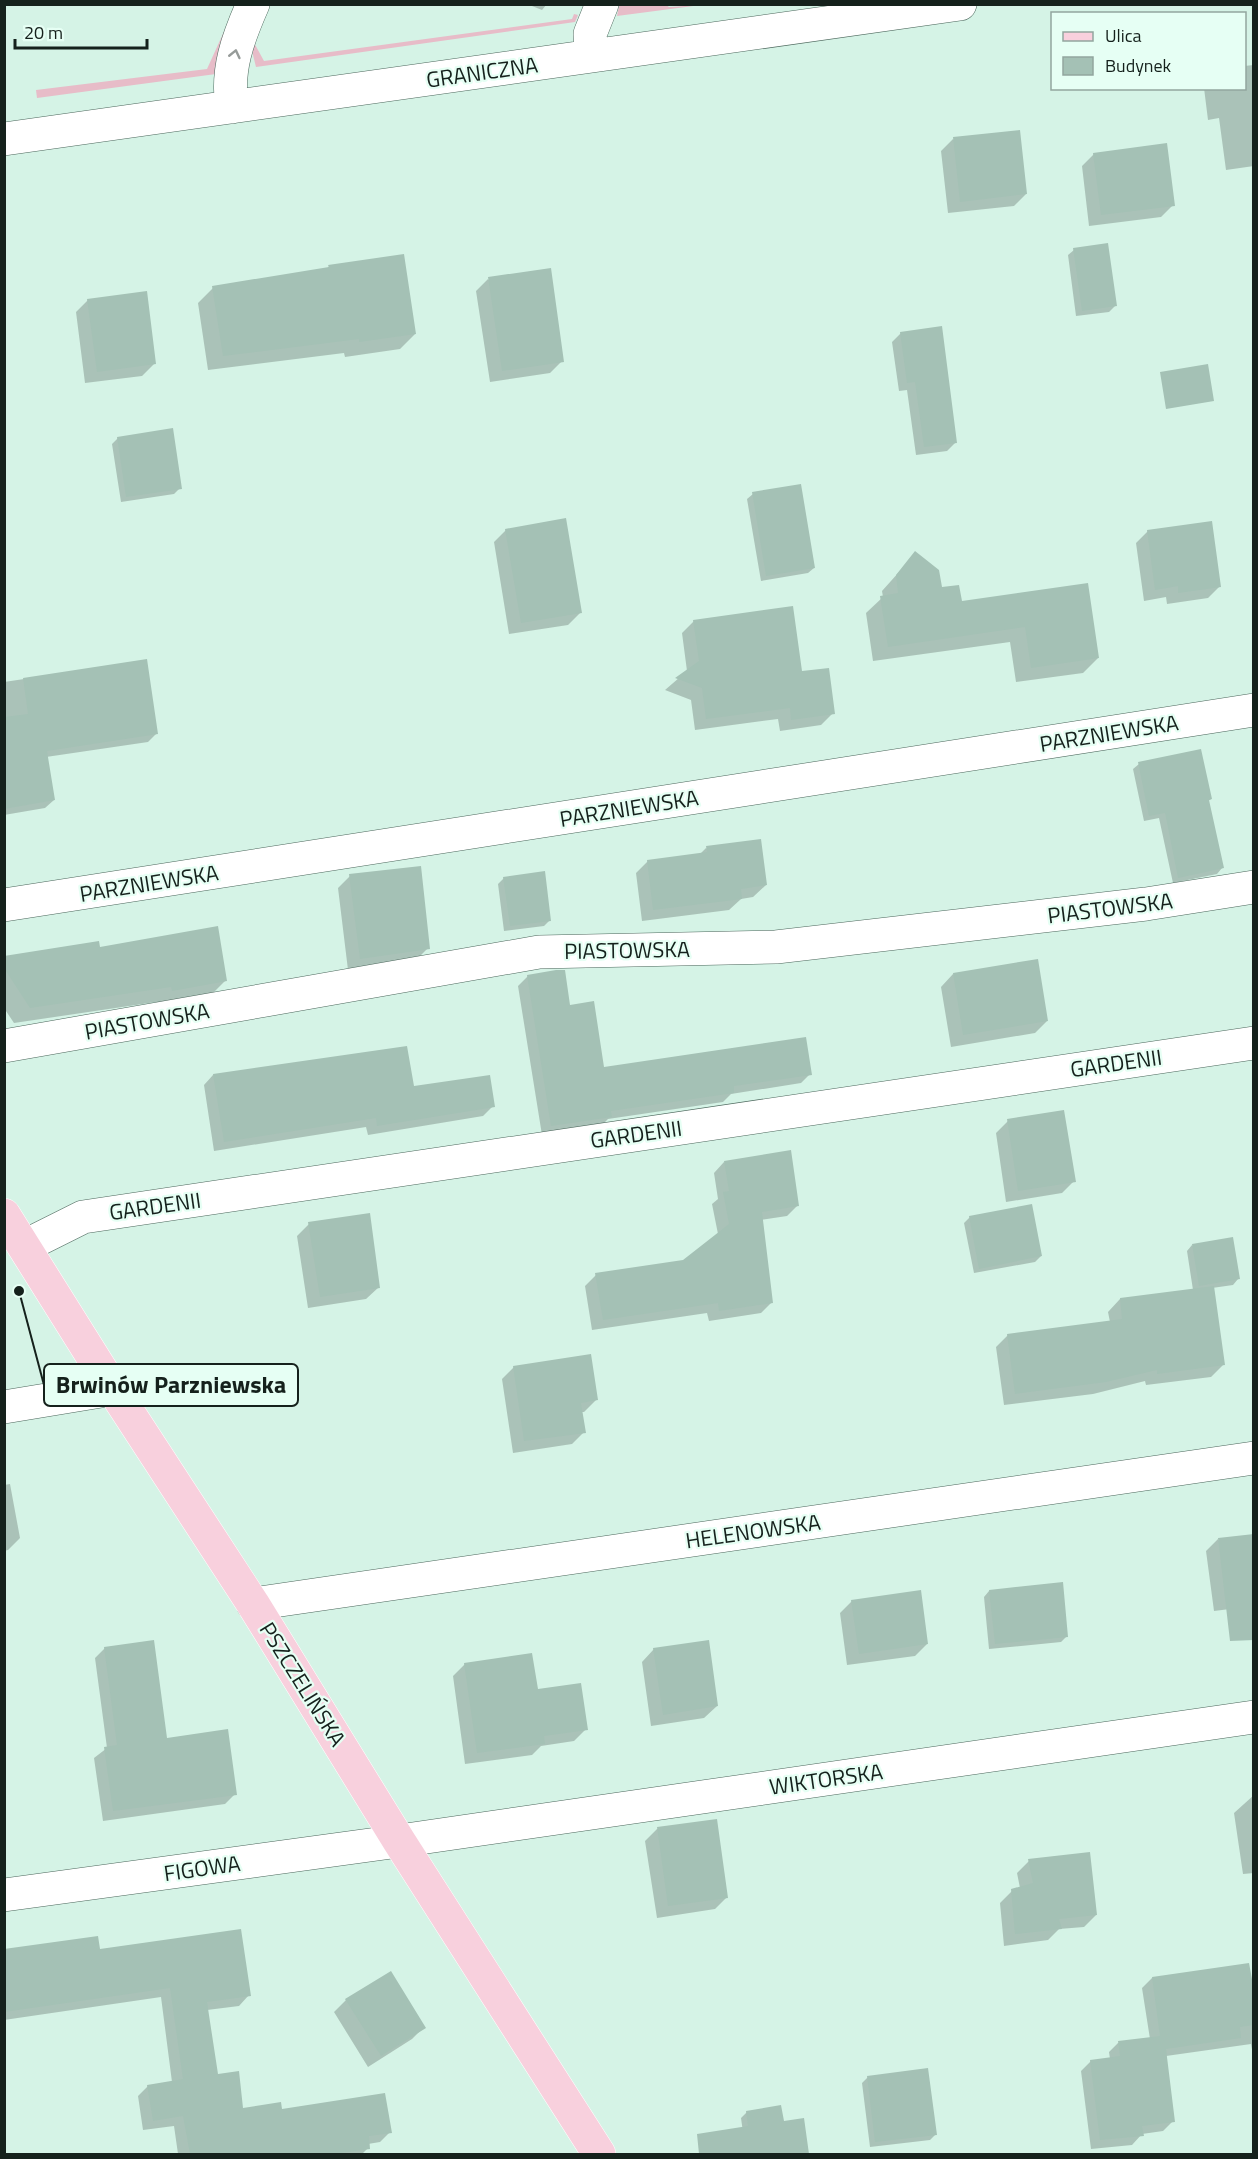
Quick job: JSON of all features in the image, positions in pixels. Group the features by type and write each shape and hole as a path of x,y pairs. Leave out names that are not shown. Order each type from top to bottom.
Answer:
{"main road":[{"name":"PSZCZELIŃSKA","path":"4,1215 113,1389 253,1604 399,1841 598,2154"}],"street":[{"path":"232,107 230,93 233,59 240,33 253,4"},
{"path":"591,56 590,34 602,4"},
{"name":"GRANICZNA","path":"4,139 960,4"},
{"name":"PARZNIEWSKA","path":"4,905 1254,710"},
{"name":"PIASTOWSKA","path":"4,1046 539,952 776,947 1146,904 1254,887"},
{"name":"GARDENII","path":"25,1246 83,1216 1254,1043"},
{"path":"4,1407 113,1389"},
{"name":"HELENOWSKA","path":"253,1604 1254,1458"},
{"name":"WIKTORSKA","path":"399,1841 1254,1717"},
{"name":"FIGOWA","path":"4,1895 399,1841"}],"shaded area":[{"path":"665,4 669,7 701,5 617,16 619,5"},
{"path":"236,5 216,74 37,98 36,90 207,69"},
{"path":"574,14 578,15 575,22 256,67 251,47 253,41 264,61 572,19"}],"building":[{"path":"1020,130 1027,194 960,202 953,137"},
{"path":"1167,143 1175,206 1101,215 1093,153"},
{"path":"1108,243 1117,306 1082,311 1073,248"},
{"path":"404,254 416,334 223,356 212,286"},
{"path":"551,268 564,362 502,371 488,277"},
{"path":"147,291 156,364 97,372 87,299"},
{"path":"942,326 957,443 924,447 915,382 907,383 900,332"},
{"path":"1208,364 1214,401 1166,409 1160,372"},
{"path":"173,428 182,489 126,497 117,437"},
{"path":"801,484 815,568 766,576 752,492"},
{"path":"566,518 582,613 521,623 505,529"},
{"path":"1212,521 1221,587 1178,593 1178,586 1155,590 1147,530"},
{"path":"915,551 939,570 942,587 959,585 962,601 1088,583 1099,658 1031,668 1025,627 888,647 880,596 898,593 896,575"},
{"path":"793,606 802,671 829,668 835,714 791,720 790,708 706,719 702,688 675,678 699,661 693,620"},
{"path":"147,659 158,734 47,751 55,800 4,809 4,717 28,714 23,678"},
{"path":"1201,749 1212,799 1209,800 1224,868 1178,878 1165,813 1149,816 1138,762"},
{"path":"761,839 767,885 741,889 742,899 653,910 647,860 707,852 706,846"},
{"path":"421,866 430,949 360,959 349,874"},
{"path":"545,871 551,921 510,926 503,877"},
{"path":"218,926 227,981 172,991 171,987 30,1008 4,968 4,956 99,941 100,947"},
{"path":"1038,959 1048,1021 963,1035 953,973"},
{"path":"565,970 570,1005 594,1001 604,1067 806,1037 812,1075 734,1086 734,1093 611,1111 612,1117 551,1126 527,975"},
{"path":"407,1046 414,1086 490,1075 495,1107 377,1126 376,1118 224,1142 213,1074"},
{"path":"1064,1110 1076,1182 1018,1191 1007,1119"},
{"path":"791,1150 799,1206 762,1212 773,1303 719,1311 718,1303 603,1320 595,1273 683,1260 729,1224 723,1192 729,1191 724,1161"},
{"path":"1032,1204 1042,1256 979,1269 969,1216"},
{"path":"370,1213 380,1288 320,1297 308,1222"},
{"path":"1233,1237 1240,1279 1199,1286 1192,1244"},
{"path":"1214,1286 1225,1365 1157,1374 1157,1370 1106,1382 1015,1394 1007,1334 1122,1319 1120,1298"},
{"path":"591,1354 598,1400 581,1403 586,1433 524,1441 513,1366"},
{"path":"1254,1534 1254,1640 1230,1641 1218,1538"},
{"path":"1063,1582 1068,1637 995,1644 989,1590"},
{"path":"921,1590 928,1644 859,1654 851,1600"},
{"path":"154,1640 167,1738 228,1729 237,1795 113,1811 104,1747 117,1745 104,1647"},
{"path":"709,1640 718,1706 663,1715 653,1648"},
{"path":"532,1653 538,1689 581,1683 588,1730 544,1736 545,1744 477,1753 464,1663"},
{"path":"717,1819 728,1898 668,1906 657,1827"},
{"path":"1090,1852 1097,1915 1059,1919 1062,1929 1015,1934 1011,1889 1033,1883 1028,1859"},
{"path":"241,1929 251,1996 207,2002 218,2074 239,2071 243,2108 281,2102 282,2109 385,2093 392,2133 369,2136 370,2149 334,2154 190,2154 183,2116 153,2121 147,2085 183,2079 170,1988 4,2012 4,1949 98,1936 100,1949"},
{"path":"1249,1963 1254,1990 1254,2025 1240,2027 1241,2038 1166,2049 1175,2122 1142,2126 1144,2136 1100,2140 1090,2060 1120,2056 1118,2041 1160,2036 1152,1977"},
{"path":"391,1971 426,2028 381,2056 345,1999"},
{"path":"928,2068 937,2135 875,2142 867,2076"},
{"path":"781,2105 784,2121 804,2118 809,2154 699,2154 697,2134 748,2126 746,2111"}],"place":[{"name":"Brwinów Parzniewska","path":"19,1291"}]}
